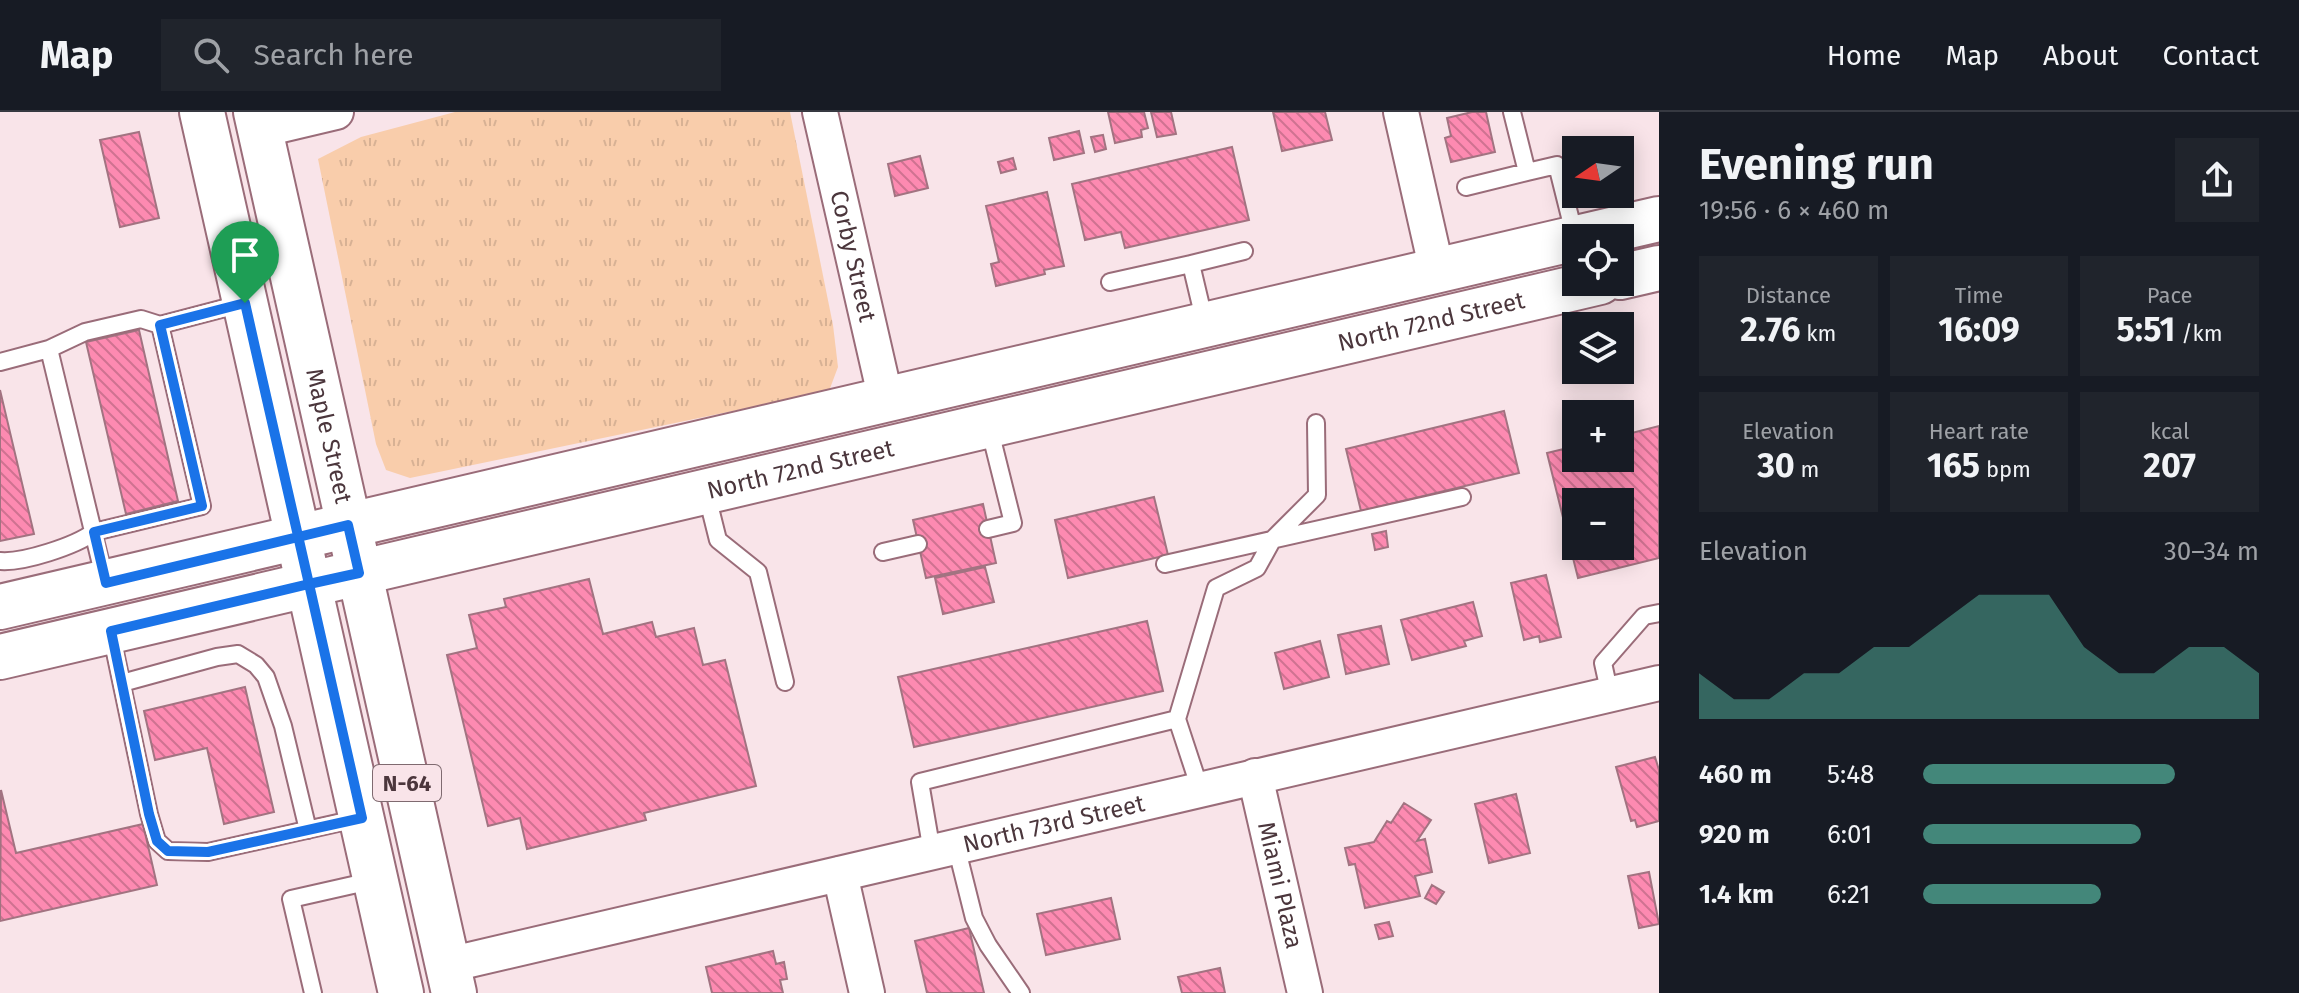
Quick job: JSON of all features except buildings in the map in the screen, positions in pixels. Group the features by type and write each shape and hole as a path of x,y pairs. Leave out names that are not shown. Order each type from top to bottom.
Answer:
{"main road":[{"name":"N-64","path":"202,112 401,993"},
{"name":"Maple Street","path":"258,121 451,979"},
{"name":"North 72nd Street","path":"1634,225 1659,219"},
{"name":"North 72nd Street","path":"0,607 1562,241"},
{"path":"1634,274 1659,268"},
{"name":"North 72nd Street","path":"0,657 1562,291"}],"street":[{"path":"258,121 336,112"},
{"name":"Corby Street","path":"820,112 886,400"},
{"path":"1401,112 1437,271"},
{"name":"North 73rd Street","path":"451,979 840,874 1659,683"},
{"name":"Miami Plaza","path":"1255,776 1305,993"},
{"path":"840,874 867,993"}],"lane":[{"path":"1512,112 1527,172"},
{"path":"1466,187 1557,165 1572,224"},
{"path":"1110,282 1244,251"},
{"path":"1191,264 1205,325"},
{"path":"0,362 49,349 85,332 141,319 160,325 245,303"},
{"path":"0,561 13,561 81,541 94,532 202,506 160,325"},
{"path":"49,349 106,583"},
{"path":"1200,789 1177,719 1216,588 1257,568 1273,539 1317,495 1316,423"},
{"path":"988,426 1013,523 988,529"},
{"path":"706,492 718,540 758,572 785,682"},
{"path":"1165,564 1462,497"},
{"path":"883,552 918,544"},
{"path":"1610,695 1603,663 1644,616 1659,613"},
{"path":"111,631 157,841 168,851 208,852 362,818"},
{"path":"122,683 238,654 256,665 266,677 283,726 308,830"},
{"path":"1021,993 988,945 974,918 944,849 920,782 1177,719"},
{"path":"313,993 291,899 375,880"}],"green space":[{"path":"455,112 790,112 833,325 838,367 829,391 410,478 386,470 376,444 318,159 361,137"}],"route":[{"path":"245,303 160,325 202,506 94,532 100,562 106,583 298,537 348,525 359,573 309,584 362,818 208,852 168,851 157,841 149,814 111,631 309,584 298,537 285,480 245,303"}]}
